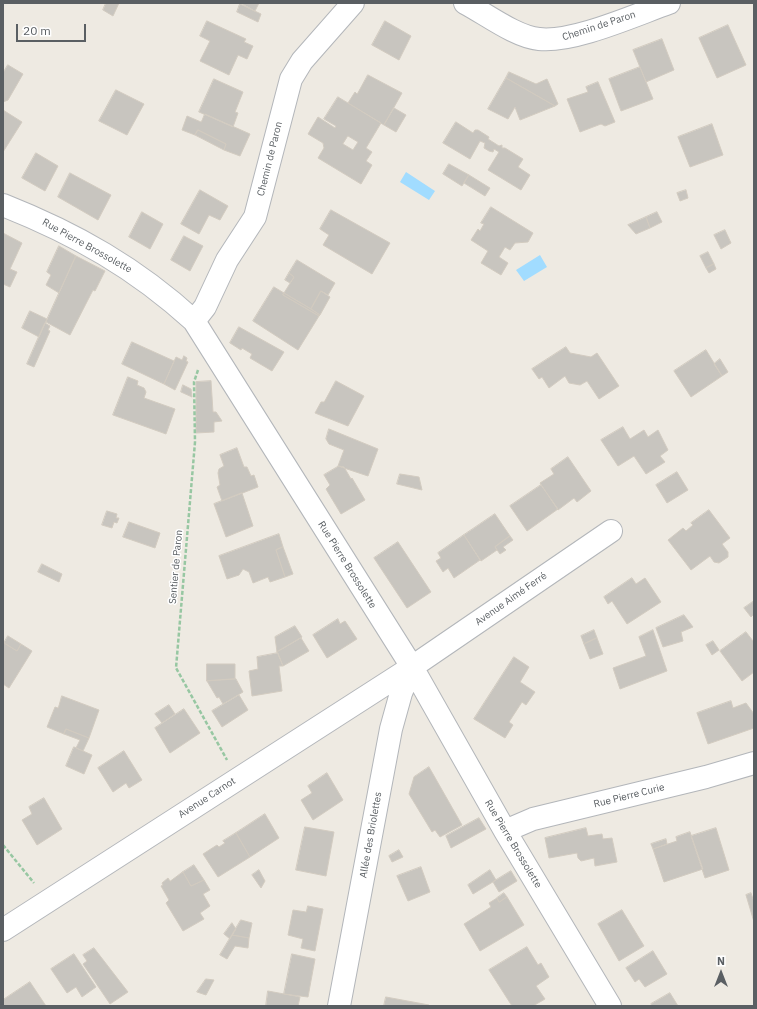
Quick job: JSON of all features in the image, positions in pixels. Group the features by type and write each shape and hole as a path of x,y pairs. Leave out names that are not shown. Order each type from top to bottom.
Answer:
{"street":[{"name":"Chemin de Paron","path":"194,321 205,307 227,260 255,217 291,79 302,61 353,3"},
{"name":"Chemin de Paron","path":"465,3 522,34 539,40 561,39 574,36 669,3"},
{"name":"Rue Pierre Brossolette","path":"3,205 40,219 121,262 165,294 194,321 412,667 505,831 610,1006"},
{"name":"Avenue Aimé Ferré","path":"412,667 611,530"},
{"name":"Avenue Carnot","path":"3,930 412,667"},
{"name":"Allée des Briolettes","path":"339,1006 390,729 401,693 412,667"},
{"name":"Rue Pierre Curie","path":"505,831 533,819 706,777 754,763"}],"path":[{"name":"Sentier de Paron","path":"208,343 194,382 195,442 176,668 237,779"},
{"path":"3,845 35,884 46,902"}],"water":[{"path":"406,172 435,191 429,200 400,182"},
{"path":"540,255 547,267 524,281 516,270"}],"building":[{"path":"106,3 119,3 113,16 103,10"},
{"path":"241,3 259,3 255,11"},
{"path":"240,4 261,14 258,22 237,12"},
{"path":"207,21 246,39 244,42 253,46 247,59 238,55 229,75 200,61 210,41 200,36"},
{"path":"385,21 411,36 399,60 372,45"},
{"path":"728,25 746,65 717,78 699,38"},
{"path":"662,39 674,70 646,82 633,50"},
{"path":"8,65 23,74 8,100 3,102 3,73"},
{"path":"640,67 653,99 621,111 609,79"},
{"path":"509,72 536,84 547,79 558,104 555,106 506,78"},
{"path":"368,75 402,93 384,125 348,103 355,92 357,94"},
{"path":"506,78 555,106 520,120 515,107 508,119 488,109"},
{"path":"214,79 243,92 235,112 238,113 233,127 199,112"},
{"path":"598,82 615,122 605,126 601,124 580,132 567,99 588,92 586,87"},
{"path":"116,90 144,104 127,135 99,121"},
{"path":"338,97 381,123 366,148 372,152 366,161 372,165 361,184 318,158 324,148 323,143 308,134 318,117 335,128 336,126 324,119","holes":["348,136 358,142 353,150 343,144"]},
{"path":"394,108 406,115 396,132 384,125"},
{"path":"3,110 22,122 3,152"},
{"path":"205,114 250,134 240,156 224,150 226,144 198,130 195,135 182,130 187,116 201,122"},
{"path":"456,122 473,133 475,130 478,130 489,137 488,139 499,146 502,145 502,148 505,148 523,159 518,167 530,175 521,190 488,170 499,152 494,149 493,152 489,151 484,148 485,143 480,141 470,159 443,143"},
{"path":"712,124 723,155 690,167 678,137"},
{"path":"198,130 226,144 224,150 195,135"},
{"path":"36,153 58,166 45,191 22,178"},
{"path":"449,164 469,175 462,186 443,174"},
{"path":"70,173 111,195 98,220 58,197"},
{"path":"469,175 490,188 485,196 464,183"},
{"path":"200,190 228,206 220,220 209,215 199,234 181,224"},
{"path":"686,190 688,198 680,201 677,193"},
{"path":"491,207 533,233 528,242 515,243 510,250 505,247 499,257 508,263 501,275 481,263 488,251 471,240 478,229 480,231 484,224 481,223"},
{"path":"331,210 390,243 372,274 323,245 329,235 320,229"},
{"path":"142,212 163,224 150,249 129,237"},
{"path":"657,212 662,222 650,228 646,217"},
{"path":"646,217 650,228 636,234 628,225"},
{"path":"725,230 731,243 721,249 714,235"},
{"path":"3,233 22,243 10,269 17,272 10,287 3,284"},
{"path":"184,236 203,246 190,271 171,260"},
{"path":"59,246 76,256 59,293 46,285 51,275 47,272"},
{"path":"708,252 714,264 706,268 700,256"},
{"path":"76,256 105,271 95,291 93,290 70,335 46,322"},
{"path":"297,260 335,283 328,295 321,291 311,309 284,293 294,277 289,273"},
{"path":"714,264 716,269 709,273 706,268"},
{"path":"289,273 294,277 290,283 285,280"},
{"path":"274,287 284,293 283,295 319,316 298,350 253,321"},
{"path":"321,291 330,297 320,315 311,309"},
{"path":"284,293 320,315 319,316 283,295"},
{"path":"30,311 47,319 39,337 22,328"},
{"path":"45,323 50,326 48,330 50,331 34,367 27,364"},
{"path":"239,327 284,352 272,371 250,358 252,354 242,348 241,350 230,343"},
{"path":"132,342 174,361 164,384 122,364"},
{"path":"566,347 570,353 591,357 597,353 619,386 599,399 587,381 580,385 569,383 565,376 549,388 542,377 539,379 532,369"},
{"path":"706,350 722,376 691,397 674,371"},
{"path":"184,356 187,358 186,361 188,362 175,390 164,384 176,357 182,360"},
{"path":"720,359 728,372 722,376 714,364"},
{"path":"128,377 138,381 137,385 144,388 146,392 144,398 175,409 166,434 113,415"},
{"path":"211,381 213,412 216,412 222,421 214,422 214,432 196,433 196,382"},
{"path":"336,381 364,396 348,426 315,413 321,402 324,402"},
{"path":"183,385 191,389 192,397 181,392"},
{"path":"623,427 630,439 644,430 648,437 658,430 668,450 660,456 665,462 646,474 634,456 618,466 601,440"},
{"path":"329,429 378,449 368,476 338,466 344,450 329,444 326,439"},
{"path":"237,448 244,467 247,467 251,476 254,475 258,487 222,501 217,487 220,485 218,473 219,469 224,466 220,455"},
{"path":"568,457 591,491 577,502 574,498 558,510 540,483 554,474 551,469"},
{"path":"339,466 344,467 365,500 341,514 326,489 330,485 324,475"},
{"path":"677,472 688,490 667,503 656,485"},
{"path":"400,474 419,477 422,490 397,484"},
{"path":"541,485 558,509 527,531 510,506"},
{"path":"242,493 253,526 226,537 214,504"},
{"path":"709,510 730,538 722,544 728,552 728,557 719,563 714,562 710,556 691,570 668,540 683,528 686,531 693,525 691,523"},
{"path":"107,511 117,514 116,518 119,518 117,523 114,522 112,528 102,525"},
{"path":"495,514 510,536 495,547 497,550 481,561 464,535"},
{"path":"129,522 160,533 155,548 123,537"},
{"path":"279,534 283,547 276,550 285,577 270,582 268,577 253,583 249,572 243,569 239,575 227,579 219,556"},
{"path":"464,535 480,560 454,578 448,568 443,572 436,561 441,558 438,553"},
{"path":"510,536 513,540 503,547 506,550 500,554 495,547"},
{"path":"398,542 431,592 407,608 374,558"},
{"path":"283,547 293,574 285,577 276,550"},
{"path":"42,564 62,574 59,582 38,572"},
{"path":"632,578 636,584 645,578 661,602 627,624 612,601 608,604 604,597"},
{"path":"754,601 754,614 751,617 744,608"},
{"path":"684,615 693,627 681,632 683,641 663,647 656,628"},
{"path":"338,619 340,624 345,621 357,639 327,658 313,635"},
{"path":"295,626 302,637 277,652 275,637"},
{"path":"594,630 597,638 584,644 581,636"},
{"path":"653,630 667,671 620,689 613,668 646,656 639,637"},
{"path":"746,632 753,641 754,640 754,672 742,681 720,651"},
{"path":"8,636 21,644 17,651 4,643"},
{"path":"301,638 309,651 283,666 277,652"},
{"path":"597,638 603,654 590,659 584,644"},
{"path":"713,641 719,650 712,655 706,645"},
{"path":"4,643 17,651 21,644 32,651 9,688 3,684"},
{"path":"278,653 283,666 279,666 282,691 252,696 249,671 258,669 257,657"},
{"path":"514,657 529,667 520,682 535,692 526,705 522,702 509,722 513,725 505,738 474,719"},
{"path":"207,664 235,664 235,679 207,681"},
{"path":"236,679 243,692 223,704 219,697 217,698 207,681"},
{"path":"239,695 248,710 222,727 212,711"},
{"path":"62,696 99,710 89,738 66,729 64,734 47,727 55,707 58,708"},
{"path":"731,701 733,708 746,703 754,714 754,728 708,744 697,713"},
{"path":"169,705 175,714 162,723 155,714"},
{"path":"184,709 200,733 170,753 155,728"},
{"path":"66,729 89,738 83,751 76,748 80,740 64,734"},
{"path":"74,747 92,755 84,774 66,766"},
{"path":"124,751 142,780 129,788 126,783 113,792 98,768"},
{"path":"429,767 462,825 440,837 435,830 432,832 409,794 414,777"},
{"path":"327,773 343,800 313,820 301,800 312,793 308,786"},
{"path":"44,798 62,829 37,845 22,820 32,814 29,807"},
{"path":"265,814 279,838 250,857 236,833"},
{"path":"479,818 486,829 451,848 446,836"},
{"path":"305,827 334,832 326,876 296,870"},
{"path":"586,828 588,836 602,834 603,839 612,838 617,862 595,866 594,858 581,861 578,858 577,853 549,858 545,838"},
{"path":"716,828 729,870 705,878 691,836"},
{"path":"690,832 703,869 664,882 653,849 677,841 676,837"},
{"path":"236,833 250,857 218,877 203,854 217,845 219,847 225,843 223,841"},
{"path":"666,839 667,844 653,849 651,844"},
{"path":"399,850 403,857 392,862 389,856"},
{"path":"194,865 204,880 191,886 183,872"},
{"path":"421,867 430,892 408,901 397,876"},
{"path":"259,870 265,881 261,888 252,875"},
{"path":"490,870 496,880 473,894 468,885"},
{"path":"511,871 517,881 499,892 493,882"},
{"path":"183,872 191,886 204,880 210,890 203,894 210,906 200,913 204,919 183,931 166,903 169,900 161,886 163,885 162,883 168,878 170,881"},
{"path":"504,893 507,897 499,902 497,898"},
{"path":"751,893 754,902 754,922 746,895"},
{"path":"507,897 524,925 480,951 464,924 491,907 489,903 497,898 499,902"},
{"path":"308,906 323,909 315,951 301,948 303,939 288,935 293,910 306,912"},
{"path":"622,910 644,946 619,961 598,924"},
{"path":"241,920 252,923 249,938 232,935"},
{"path":"232,923 236,929 230,939 224,934"},
{"path":"232,935 249,938 248,948 235,946 227,959 220,955"},
{"path":"527,947 538,965 541,963 549,977 536,986 545,999 533,1006 512,1006 489,970"},
{"path":"94,948 128,992 110,1004 83,964 87,961 83,955"},
{"path":"653,951 667,974 645,987 639,979 635,982 626,968"},
{"path":"74,954 96,987 82,997 76,987 67,993 51,969"},
{"path":"292,954 315,959 308,997 284,994"},
{"path":"206,979 214,980 206,995 197,992"},
{"path":"30,982 46,1006 3,1006 3,1000"},
{"path":"268,991 300,997 298,1006 266,1006"},
{"path":"670,993 678,1006 652,1006 651,1004"},
{"path":"386,997 429,1005 384,1006"}]}
